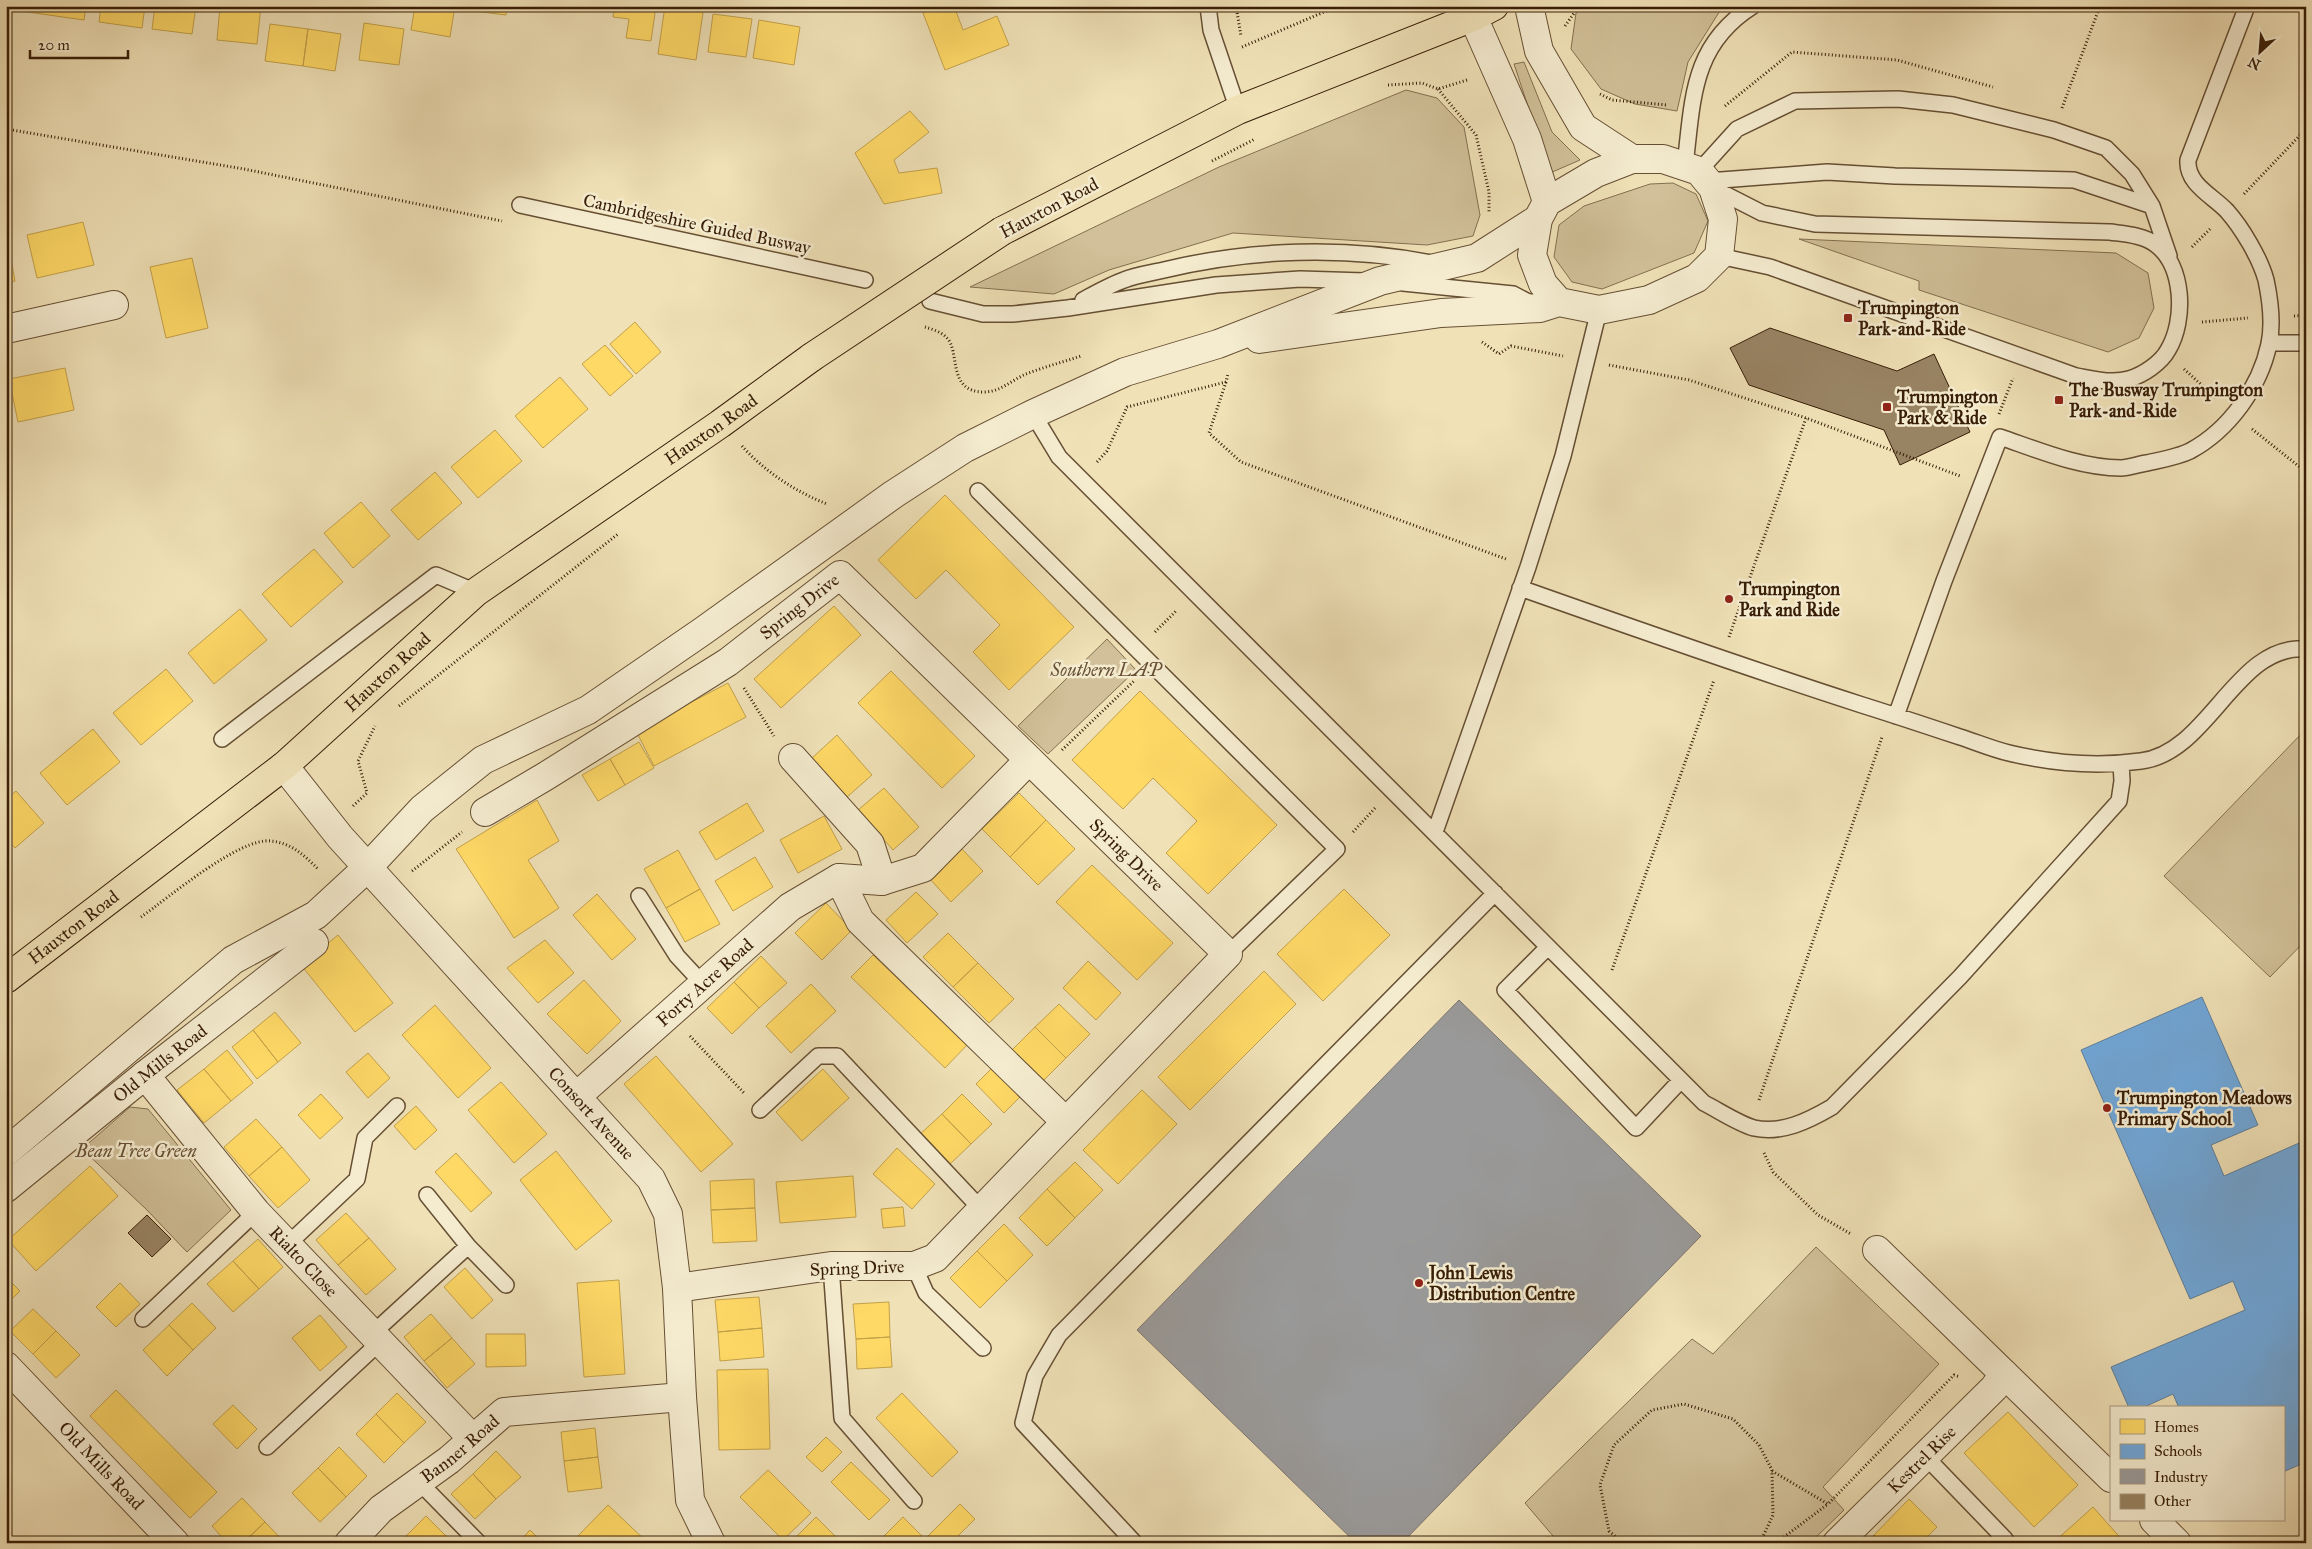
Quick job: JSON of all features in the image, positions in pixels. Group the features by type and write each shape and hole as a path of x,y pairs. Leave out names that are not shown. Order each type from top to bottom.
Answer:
{"main road":[{"name":"Hauxton Road","path":"6,979 284,766 476,592 720,424 812,357 1002,231 1238,110 1484,12"}],"street":[{"path":"1529,6 1539,51 1583,127 1632,159"},
{"path":"1484,12 1498,70 1526,139 1543,210 1532,255 1550,305"},
{"path":"6,1152 233,960 316,915 368,867 422,809 483,760 588,710 703,631 894,494 965,448 1033,414 1125,372 1218,344 1380,281 1448,267 1477,258 1489,252 1543,210 1596,173 1632,159 1663,159 1701,176 1723,219 1719,256 1697,278 1649,300 1599,310 1550,305 1503,310 1441,313 1218,344"},
{"path":"6,329 114,305"},
{"name":"Spring Drive","path":"485,812 728,662 840,575 1228,954 935,1258 914,1266 831,1266 677,1288"},
{"path":"793,758 870,844 882,881"},
{"path":"839,878 882,881 923,868 1034,765"},
{"name":"Consort Avenue","path":"284,766 340,837 578,1096 651,1179 668,1214 677,1288 682,1396 690,1500 711,1543"},
{"path":"839,878 860,921 1066,1122"},
{"name":"Forty Acre Road","path":"578,1096 790,907 839,878"},
{"name":"Old Mills Road","path":"6,1188 145,1075 314,942"},
{"name":"Rialto Close","path":"145,1075 256,1212 472,1438"},
{"path":"1877,1250 1999,1381 2110,1477"},
{"name":"Old Mills Road","path":"6,1366 176,1543"},
{"name":"Kestrel Rise","path":"1837,1543 1999,1381"},
{"name":"Banner Road","path":"349,1543 381,1509 449,1460 504,1412 682,1396"},
{"path":"2156,1522 2177,1543"}],"lane":[{"path":"1208,6 1211,30 1238,110"},
{"path":"1701,176 1692,104 1703,60 1735,18 1753,6"},
{"path":"1896,716 2000,437 2060,457 2090,464 2121,468 2155,461 2189,452 2215,434 2234,414 2258,376 2269,343 2270,316 2266,279 2249,242 2227,212 2192,179 2187,169 2188,160 2247,6"},
{"path":"1701,176 1737,129 1794,100 1898,99 1953,105 2054,130 2106,148 2132,174 2152,206 2176,278 2179,304 2176,331 2168,351 2151,368 2129,379 2105,381 2067,372 1770,267 1719,256"},
{"path":"1701,176 1827,172 1895,176 2074,180 2152,206"},
{"path":"1701,176 1762,213 1815,224 2118,233 2134,236 2154,244 2170,262"},
{"name":"Cambridgeshire Guided Busway","path":"520,205 865,280"},
{"path":"1068,308 1124,279 1189,264 1245,255 1309,251 1407,258 1448,267"},
{"path":"930,301 983,314 1013,314 1068,308 1216,284 1300,279 1380,281 1513,294 1550,305"},
{"path":"1435,832 1528,567 1563,456 1599,310"},
{"path":"2269,343 2306,343"},
{"path":"1033,414 1059,458 1704,1103 1753,1128 1777,1129 1806,1122 1832,1108 1960,977 2119,801 2122,781 2121,763"},
{"path":"978,490 1337,849 1228,954"},
{"path":"222,739 436,575 476,592"},
{"path":"1520,588 1676,643 2008,753 2072,763 2145,761 2162,755 2189,738 2245,675 2268,658 2295,648 2306,649"},
{"path":"1133,1541 1023,1423 1035,1376 1059,1335 1495,893"},
{"path":"638,896 676,956 703,984"},
{"path":"1548,947 1505,990 1636,1128 1681,1080"},
{"path":"760,1110 818,1056 836,1056 981,1209"},
{"path":"287,1245 356,1180 365,1138 397,1106"},
{"path":"427,1195 468,1246 506,1285"},
{"path":"143,1319 256,1212"},
{"path":"267,1447 468,1246"},
{"path":"831,1266 842,1418 914,1501"},
{"path":"914,1266 926,1293 983,1348"},
{"path":"1924,1455 2004,1539 2001,1543"},
{"path":"419,1482 479,1543"}],"path":[{"path":"1236,6 1242,48 1338,6"},
{"path":"2062,108 2100,6"},
{"path":"1567,30 1568,23"},
{"path":"1438,89 1498,70"},
{"path":"1383,85 1422,83 1438,89 1476,135 1489,192 1489,252"},
{"path":"1592,90 1612,100 1658,105 1692,104"},
{"path":"6,129 244,169 510,223"},
{"path":"2190,249 2306,129"},
{"path":"1206,164 1258,137"},
{"path":"1503,310 1510,346"},
{"path":"924,327 946,337 952,345 957,374 964,384 972,390 984,392 999,389 1025,375 1082,356"},
{"path":"1477,338 1499,354 1510,346 1689,380 1806,418 1981,484"},
{"path":"1228,370 1226,382 1208,433 1241,462 1528,567"},
{"path":"1080,478 1107,451 1126,407 1226,382"},
{"path":"1612,970 1806,418"},
{"path":"392,712 619,533"},
{"path":"1136,650 1194,592"},
{"path":"728,662 774,736 793,758"},
{"path":"1034,765 1152,664"},
{"path":"340,837 339,820 367,793 358,761 376,725"},
{"path":"1337,849 1392,790"},
{"path":"135,921 244,846 270,840 287,845 302,852 323,875"},
{"path":"669,1014 760,1110"},
{"path":"1753,1128 1773,1172 1818,1215 1877,1250"},
{"path":"1772,1470 1828,1504 1954,1375 1999,1381"},
{"path":"1623,1543 1609,1531 1600,1485 1614,1445 1652,1410 1684,1404 1734,1419 1758,1445 1772,1470 1773,1515 1760,1543"}],"green space":[{"path":"1588,6 1726,6 1721,9 1688,62 1677,111 1635,104 1601,89 1571,49 1576,13"},
{"path":"1524,62 1552,132 1580,160 1550,173 1514,64"},
{"path":"1406,90 1437,98 1464,127 1480,215 1473,236 1427,245 1233,233 1109,270 1054,294 970,287 1219,167"},
{"path":"1673,183 1696,194 1708,221 1694,253 1602,289 1572,282 1554,257 1559,225 1584,206 1650,184"},
{"path":"1799,239 2116,253 2148,273 2154,308 2139,338 2108,352 1919,290 1919,281"},
{"name":"Southern LAP","path":"1107,639 1136,670 1048,754 1018,726"},
{"path":"2306,729 2306,940 2270,977 2164,876"},
{"name":"Bean Tree Green","path":"130,1107 148,1109 231,1210 187,1252 146,1209 82,1149"},
{"path":"1816,1247 1939,1364 1823,1487 1844,1510 1810,1543 1559,1543 1525,1503 1692,1339 1713,1354"}],"building: Homes":[{"path":"6,6 86,6 84,20 6,9"},
{"path":"101,6 145,6 142,28 99,22"},
{"path":"155,6 196,6 192,34 152,29"},
{"path":"220,6 261,6 257,44 217,40"},
{"path":"415,6 455,6 450,37 411,30"},
{"path":"466,6 507,6 506,15 466,10"},
{"path":"614,6 656,6 651,41 626,38 629,19 613,17"},
{"path":"665,6 704,6 696,60 658,54"},
{"path":"940,6 954,6 963,30 997,16 1009,45 945,70 923,13"},
{"path":"713,14 752,19 746,57 708,52"},
{"path":"759,20 800,27 794,65 753,58"},
{"path":"364,23 404,29 399,65 359,60"},
{"path":"270,24 308,29 303,66 265,61"},
{"path":"308,29 341,34 335,71 303,66"},
{"path":"910,111 929,132 894,160 899,173 937,168 942,193 884,204 855,153"},
{"path":"83,222 94,265 37,278 27,235"},
{"path":"6,231 15,281 6,283"},
{"path":"192,258 208,328 166,338 150,267"},
{"path":"635,322 661,352 636,374 610,344"},
{"path":"605,345 633,376 610,396 582,364"},
{"path":"65,368 74,410 18,422 9,379"},
{"path":"560,377 588,409 543,448 515,416"},
{"path":"495,430 522,461 478,498 451,467"},
{"path":"435,472 462,503 418,540 391,510"},
{"path":"945,495 1074,627 1009,690 973,652 1000,625 946,570 916,599 878,560"},
{"path":"361,502 390,536 353,568 324,533"},
{"path":"314,549 343,582 291,627 262,594"},
{"path":"834,606 861,635 781,708 754,679"},
{"path":"240,609 267,640 214,684 188,653"},
{"path":"166,669 193,701 141,745 113,713"},
{"path":"891,671 975,756 942,788 858,703"},
{"path":"728,683 746,717 654,766 636,731"},
{"path":"1140,691 1277,825 1208,894 1166,853 1197,821 1153,778 1123,809 1072,760"},
{"path":"93,729 120,762 67,805 40,773"},
{"path":"837,735 872,775 847,797 812,758"},
{"path":"639,742 654,768 625,785 610,759"},
{"path":"610,759 625,785 598,801 582,775"},
{"path":"884,788 919,827 893,850 858,810"},
{"path":"16,791 44,823 15,848 6,838 6,800"},
{"path":"1019,793 1046,820 1010,857 982,829"},
{"path":"537,800 559,841 528,860 559,908 514,938 456,849"},
{"path":"747,803 764,831 716,860 699,832"},
{"path":"824,816 842,849 798,873 780,840"},
{"path":"1046,820 1075,849 1038,885 1010,857"},
{"path":"960,847 983,871 951,902 929,878"},
{"path":"678,850 700,889 666,908 644,869"},
{"path":"755,857 773,887 733,911 715,881"},
{"path":"1092,865 1173,943 1137,980 1056,902"},
{"path":"700,889 720,924 685,942 666,908"},
{"path":"1344,889 1390,935 1323,1001 1277,954"},
{"path":"916,892 938,914 907,943 886,920"},
{"path":"597,894 636,939 612,960 573,915"},
{"path":"826,903 852,930 822,960 795,933"},
{"path":"948,933 978,963 953,987 923,957"},
{"path":"338,935 393,1003 355,1032 301,965"},
{"path":"545,940 574,973 538,1003 507,968"},
{"path":"873,955 967,1045 945,1068 851,977"},
{"path":"761,956 787,983 759,1008 734,982"},
{"path":"1088,961 1121,993 1096,1020 1063,988"},
{"path":"978,963 1014,999 989,1023 953,987"},
{"path":"1264,971 1296,1004 1190,1110 1158,1077"},
{"path":"584,980 621,1021 587,1054 547,1014"},
{"path":"734,982 759,1008 732,1034 707,1008"},
{"path":"811,984 836,1011 791,1053 766,1026"},
{"path":"1059,1004 1090,1034 1066,1058 1035,1027"},
{"path":"435,1005 491,1068 458,1098 402,1035"},
{"path":"275,1012 301,1043 278,1062 253,1030"},
{"path":"1035,1027 1066,1058 1043,1081 1012,1050"},
{"path":"253,1030 278,1062 257,1079 232,1047"},
{"path":"227,1050 253,1083 231,1101 204,1069"},
{"path":"368,1053 390,1078 368,1098 346,1072"},
{"path":"656,1056 733,1144 701,1172 624,1084"},
{"path":"993,1067 1021,1096 1004,1113 976,1084"},
{"path":"204,1069 231,1101 204,1123 177,1090"},
{"path":"823,1069 849,1098 802,1141 776,1112"},
{"path":"501,1082 547,1134 514,1163 468,1110"},
{"path":"1142,1090 1177,1124 1118,1184 1083,1150"},
{"path":"321,1094 343,1118 320,1139 298,1115"},
{"path":"962,1094 992,1124 971,1144 942,1114"},
{"path":"416,1106 437,1130 415,1150 394,1126"},
{"path":"942,1114 971,1144 948,1166 918,1136"},
{"path":"256,1119 282,1147 249,1176 224,1147"},
{"path":"282,1147 310,1180 278,1208 249,1176"},
{"path":"897,1148 935,1184 912,1209 873,1174"},
{"path":"556,1151 612,1221 576,1250 520,1180"},
{"path":"456,1153 492,1193 471,1212 435,1172"},
{"path":"1075,1162 1103,1190 1075,1218 1047,1189"},
{"path":"90,1166 118,1196 36,1271 8,1240"},
{"path":"853,1176 856,1217 780,1223 776,1182"},
{"path":"754,1179 755,1208 711,1210 710,1181"},
{"path":"1047,1189 1075,1218 1047,1246 1019,1218"},
{"path":"903,1207 905,1226 883,1228 881,1209"},
{"path":"755,1208 757,1241 713,1243 711,1210"},
{"path":"346,1213 369,1238 338,1265 316,1240"},
{"path":"1004,1224 1033,1255 1007,1281 977,1251"},
{"path":"369,1238 396,1269 366,1295 338,1265"},
{"path":"258,1239 283,1267 259,1289 233,1261"},
{"path":"977,1251 1007,1281 980,1308 950,1278"},
{"path":"233,1261 259,1289 233,1312 207,1284"},
{"path":"465,1268 493,1300 472,1319 444,1287"},
{"path":"6,1277 20,1291 6,1305"},
{"path":"619,1280 625,1374 584,1377 577,1283"},
{"path":"120,1283 140,1304 116,1327 96,1307"},
{"path":"759,1297 762,1328 718,1332 715,1300"},
{"path":"889,1302 890,1337 856,1339 853,1304"},
{"path":"192,1303 216,1328 193,1350 169,1325"},
{"path":"33,1309 56,1331 33,1354 10,1331"},
{"path":"431,1314 452,1338 424,1361 404,1337"},
{"path":"320,1315 347,1347 320,1371 292,1338"},
{"path":"169,1325 193,1350 167,1376 143,1350"},
{"path":"762,1328 764,1357 720,1361 718,1332"},
{"path":"56,1331 80,1355 56,1378 33,1354"},
{"path":"486,1334 525,1334 526,1366 486,1367"},
{"path":"890,1337 892,1367 857,1369 856,1339"},
{"path":"452,1338 475,1364 447,1388 424,1361"},
{"path":"768,1369 770,1449 719,1450 717,1370"},
{"path":"116,1390 217,1492 190,1518 90,1416"},
{"path":"397,1393 426,1422 404,1443 376,1414"},
{"path":"902,1393 958,1452 932,1477 876,1418"},
{"path":"233,1405 257,1429 237,1449 213,1424"},
{"path":"2008,1412 2078,1485 2034,1527 1964,1453"},
{"path":"376,1414 404,1443 384,1463 356,1434"},
{"path":"595,1428 598,1457 564,1461 561,1432"},
{"path":"826,1437 842,1452 822,1472 806,1457"},
{"path":"339,1447 367,1476 346,1497 318,1468"},
{"path":"496,1451 521,1477 496,1499 473,1474"},
{"path":"598,1457 602,1488 568,1492 564,1461"},
{"path":"851,1462 890,1500 869,1520 831,1482"},
{"path":"318,1468 346,1497 320,1522 292,1493"},
{"path":"768,1470 811,1513 783,1540 740,1497"},
{"path":"473,1474 496,1499 475,1519 451,1494"},
{"path":"242,1498 265,1522 243,1543 227,1543 212,1526"},
{"path":"1909,1499 1937,1527 1921,1543 1882,1543 1874,1535"},
{"path":"960,1504 975,1519 951,1543 921,1543"},
{"path":"608,1505 648,1543 585,1543 578,1536"},
{"path":"2093,1507 2125,1543 2053,1543"},
{"path":"426,1516 447,1537 441,1543 413,1543 406,1536"},
{"path":"816,1517 842,1543 790,1543"},
{"path":"903,1517 922,1536 915,1543 891,1543 884,1536"},
{"path":"265,1522 285,1543 243,1543"},
{"path":"530,1530 543,1543 518,1543"},
{"path":"1874,1535 1882,1543 1865,1543"},
{"path":"406,1536 413,1543 400,1543"},
{"path":"1548,1536 1555,1543 1542,1543"}],"building: Schools":[{"path":"2202,997 2258,1125 2211,1145 2224,1176 2306,1140 2306,1462 2284,1472 2284,1406 2178,1406 2173,1394 2146,1406 2128,1406 2111,1367 2245,1310 2233,1281 2190,1299 2081,1050"}],"building: Industry":[{"name":"John Lewis Distribution Centre","path":"1459,1000 1701,1236 1402,1543 1356,1543 1137,1330"}],"building: Other":[{"name":"Trumpington Park & Ride","path":"1770,328 1897,371 1934,354 1970,432 1900,465 1884,430 1749,385 1730,348"},
{"path":"147,1215 171,1239 152,1257 128,1233"}],"place":[{"name":"Trumpington Park-and-Ride","path":"1848,318"},
{"name":"The Busway Trumpington Park-and-Ride","path":"2059,400"},
{"name":"Trumpington Park & Ride","path":"1887,407"},
{"name":"Trumpington Park and Ride","path":"1729,599"},
{"name":"Trumpington Meadows Primary School","path":"2107,1108"},
{"name":"John Lewis Distribution Centre","path":"1419,1283"}]}
